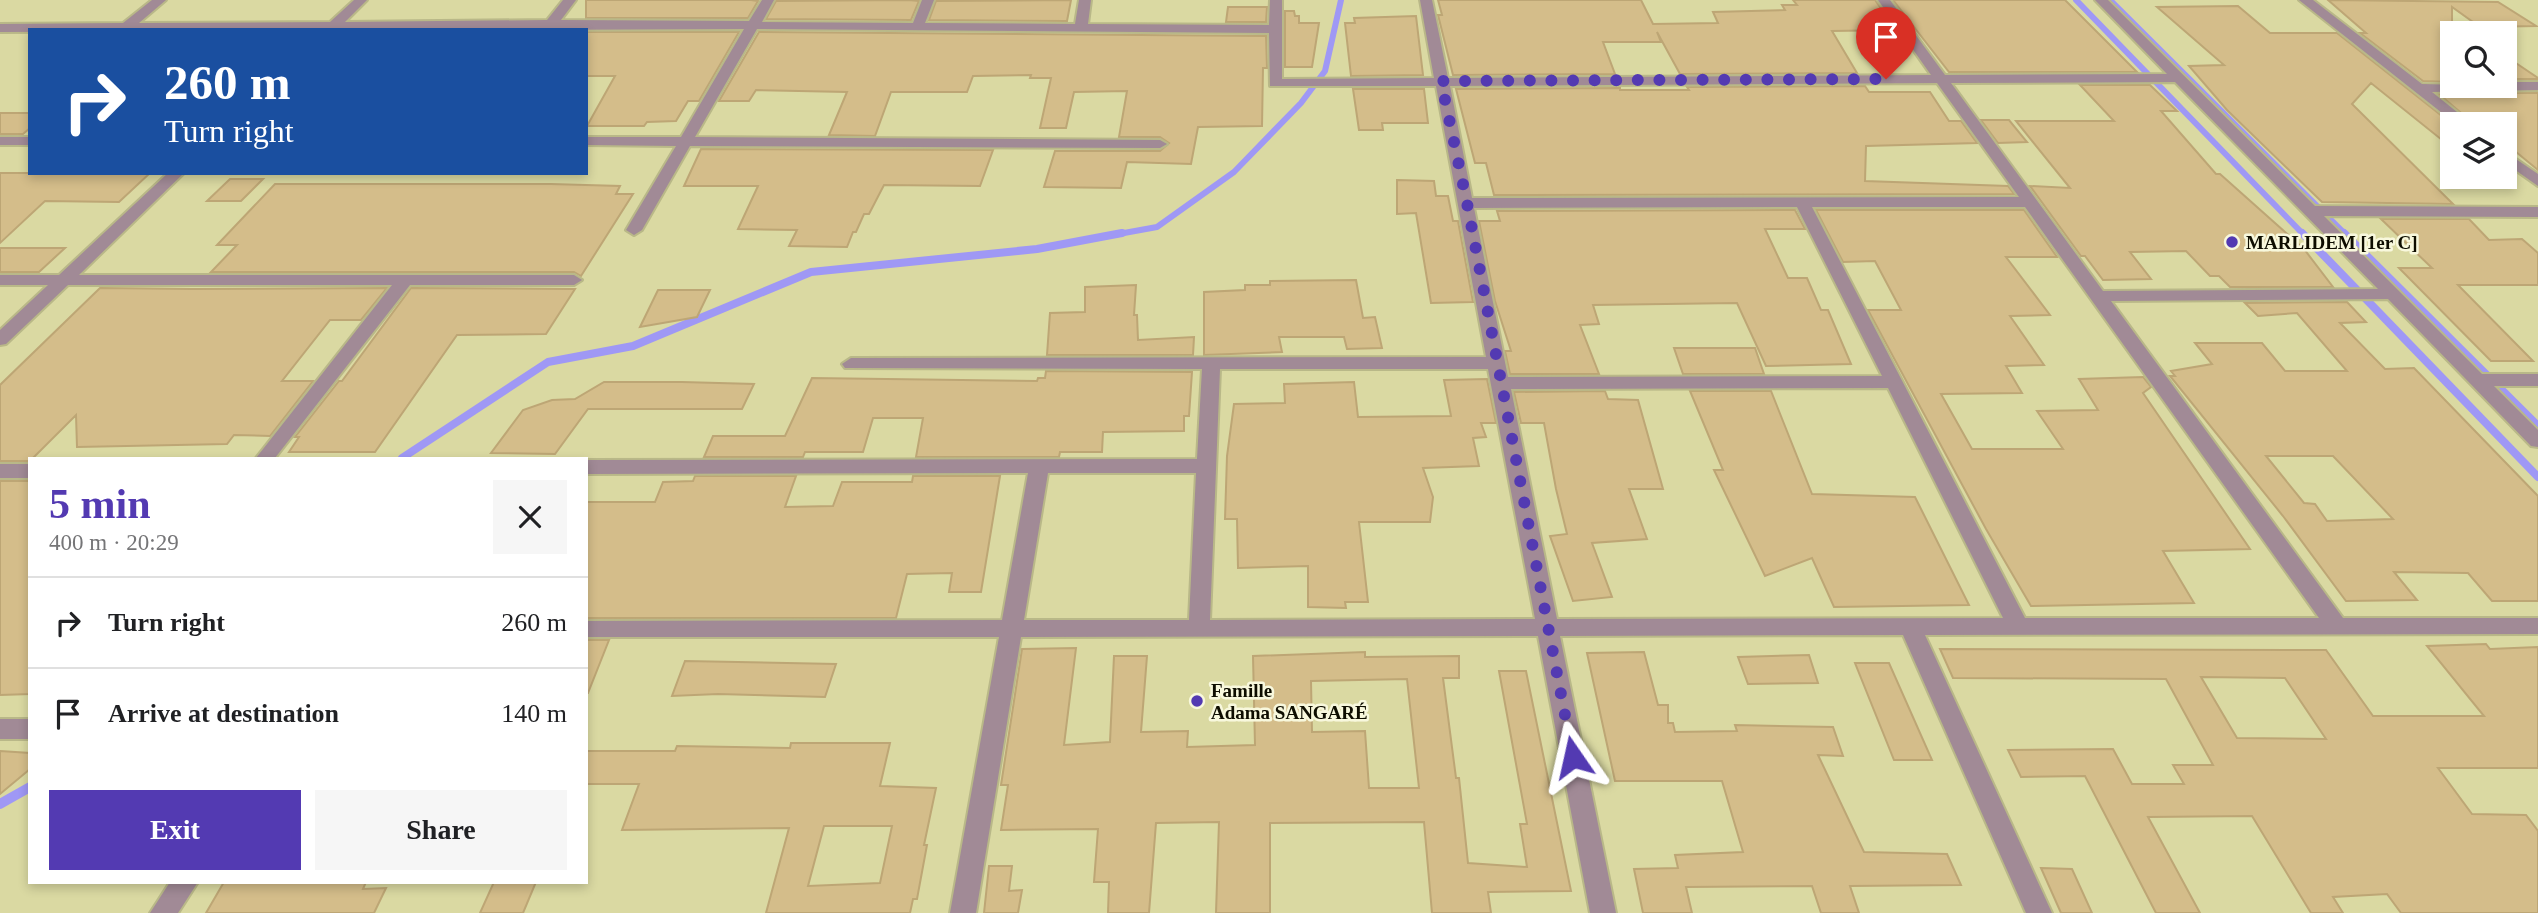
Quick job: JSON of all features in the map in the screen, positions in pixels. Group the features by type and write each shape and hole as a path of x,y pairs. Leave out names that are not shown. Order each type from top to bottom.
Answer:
{"street":[{"path":"128,26 160,0"},
{"path":"331,28 361,0"},
{"path":"551,24 570,0"},
{"path":"634,230 768,0"},
{"path":"918,25 928,0"},
{"path":"1081,26 1085,0"},
{"path":"1276,0 1276,83 2179,78"},
{"path":"1426,0 1603,913"},
{"path":"1884,0 2338,628"},
{"path":"2101,0 2538,441"},
{"path":"2305,0 2449,112"},
{"path":"0,28 331,28 551,24 1275,29"},
{"path":"2418,88 2538,86"},
{"path":"0,141 28,141"},
{"path":"588,141 1160,144"},
{"path":"2517,165 2538,181"},
{"path":"0,340 175,175"},
{"path":"1802,202 2018,626"},
{"path":"1467,203 2030,202"},
{"path":"2311,211 2538,212"},
{"path":"0,280 574,280"},
{"path":"266,457 405,280"},
{"path":"2098,296 2393,294"},
{"path":"851,364 1210,364 1893,382"},
{"path":"1199,628 1210,364"},
{"path":"2477,380 2538,380"},
{"path":"588,467 1206,466"},
{"path":"963,913 1039,467"},
{"path":"0,471 28,471"},
{"path":"588,629 2538,626"},
{"path":"1910,627 2039,913"},
{"path":"0,729 28,729"},
{"path":"163,913 185,884"}],"building":[{"path":"586,0 758,1 748,18 586,18"},
{"path":"1071,0 1067,21 929,20 936,1"},
{"path":"1438,0 1641,0 1653,24 1718,23 1713,12 1785,10 1782,5 1797,5 1793,0 1875,0 1896,30 1832,31 1857,73 1680,74 1657,32 1661,42 1603,42 1615,74 1453,75 1438,15 1442,15"},
{"path":"1893,0 2065,0 2137,72 1949,72"},
{"path":"2328,0 2498,2 2536,26 2517,26 2517,21 2472,21 2452,7 2452,21 2440,21 2440,82 2423,81 2360,33 2366,33"},
{"path":"776,1 919,1 911,20 766,19"},
{"path":"2238,6 2270,33 2337,33 2440,115 2440,138 2371,83 2352,104 2453,204 2322,202 2227,110 2189,66 2224,65 2157,7"},
{"path":"1228,7 1267,7 1266,22 1226,22"},
{"path":"1285,11 1294,11 1295,16 1299,16 1299,23 1319,23 1312,67 1285,67"},
{"path":"1416,16 1423,75 1351,76 1345,23 1355,23 1354,18"},
{"path":"588,32 739,32 699,101 688,101 676,121 647,122 644,126 588,126 615,76 588,76"},
{"path":"759,32 1266,36 1267,68 1263,68 1262,126 1198,127 1191,164 1127,162 1121,188 1044,187 1055,151 1160,151 1169,143 1160,137 1119,137 1127,91 1074,92 1066,128 1040,128 1051,78 1030,78 1031,75 973,76 967,92 891,92 875,136 829,135 847,92 756,90 749,101 719,101"},
{"path":"2517,64 2538,78 2517,79"},
{"path":"2080,85 2150,85 2177,111 2161,111 2216,174 2220,174 2304,249 2333,287 2230,287 2219,276 2210,276 2186,251 2130,252 2151,279 2103,280 2085,256 2081,256 2030,186 2070,188 2016,121 2114,121"},
{"path":"1865,86 1869,92 1930,92 1949,121 1961,121 1977,143 1866,146 1865,181 2008,186 2014,194 1494,195 1486,163 1475,163 1456,89 1689,90 1687,87"},
{"path":"1353,89 1424,89 1428,123 1382,123 1383,130 1359,130"},
{"path":"2517,93 2538,93 2538,170 2517,153 2517,112 2460,112 2444,98 2517,98"},
{"path":"0,113 28,113 28,130 23,134 0,134"},
{"path":"1981,120 2009,120 2027,142 1998,143"},
{"path":"701,149 993,150 980,186 884,185 869,214 864,214 856,232 853,232 847,247 789,246 797,230 738,229 758,186 684,186"},
{"path":"0,173 148,175 119,202 45,201 0,243"},
{"path":"230,179 263,179 241,201 207,201"},
{"path":"1397,180 1434,181 1436,196 1448,196 1453,221 1458,221 1473,302 1431,303 1416,213 1397,214"},
{"path":"275,184 551,184 620,186 616,194 633,194 581,276 574,272 211,272 237,245 217,245"},
{"path":"1795,210 1805,229 1765,229 1788,278 1807,278 1821,310 1828,310 1851,364 1766,366 1737,303 1593,305 1599,324 1580,325 1599,374 1510,374 1505,351 1511,351 1495,301 1479,221 1500,221 1497,211"},
{"path":"1816,210 2024,210 2057,257 2006,257 2050,315 2010,316 2044,365 2006,366 2022,393 1941,394 1972,449 2063,449 2037,411 2098,410 2079,379 2143,377 2151,387 2143,393 2250,549 2163,551 2194,603 2031,606 1986,529 1868,310 1901,310 1875,261 1843,262"},
{"path":"2381,219 2469,219 2489,240 2522,239 2538,253 2538,285 2458,285 2533,361 2491,361 2399,268 2432,268"},
{"path":"0,248 65,248 39,272 0,272"},
{"path":"1356,280 1363,318 1375,317 1382,348 1347,349 1344,337 1279,337 1282,352 1204,355 1204,292 1245,290 1245,285 1270,285 1270,281"},
{"path":"1136,285 1134,315 1137,315 1138,340 1194,337 1193,355 1047,355 1050,313 1085,312 1085,287"},
{"path":"100,288 387,288 361,320 330,320 282,381 313,381 270,436 234,435 227,444 77,447 76,415 34,457 28,457 28,461 0,461 0,385"},
{"path":"411,288 575,289 546,334 457,335 375,452 289,452 299,437 295,437 339,381 342,381"},
{"path":"658,290 710,290 697,317 640,327"},
{"path":"2347,302 2366,322 2340,323 2385,369 2414,368 2538,496 2538,601 2492,601 2468,573 2394,572 2417,600 2346,601 2283,516 2170,376 2175,376 2171,371 2212,364 2195,343 2262,343 2285,371 2347,371 2297,313 2258,316 2245,303","holes":["2266,456 2333,456 2393,519 2327,521 2315,504 2304,503"]},
{"path":"1674,348 1755,348 1764,374 1683,374"},
{"path":"1046,371 1192,372 1189,416 1184,416 1184,431 1103,432 1102,452 1060,452 1059,457 916,457 923,418 873,418 863,452 805,452 803,457 704,457 713,436 785,436 812,378 1037,381 1038,378 1045,378"},
{"path":"1487,379 1496,423 1481,423 1486,437 1473,438 1479,466 1423,468 1433,497 1430,522 1359,522 1368,602 1345,602 1346,608 1308,607 1308,566 1238,568 1237,519 1225,519 1227,456 1234,404 1285,403 1284,384 1354,382 1358,417 1451,416 1444,380"},
{"path":"604,382 754,384 742,409 588,409 555,454 491,453 523,410 552,400 575,399"},
{"path":"1605,391 1608,399 1638,400 1663,489 1629,489 1647,539 1592,543 1612,597 1573,601 1550,536 1567,534 1544,423 1521,423 1514,392"},
{"path":"1690,391 1771,391 1812,494 1915,497 1969,605 1834,607 1812,558 1765,576 1714,470 1723,470"},
{"path":"695,476 796,476 785,507 833,506 842,482 912,482 913,476 1000,476 981,592 949,592 952,573 907,574 896,618 588,618 588,502 655,502 663,482 693,481"},
{"path":"0,481 28,481 28,694 0,695"},
{"path":"588,640 609,640 588,693"},
{"path":"2486,644 2490,649 2538,647 2538,768 2438,768 2472,814 2526,815 2538,831 2538,913 2401,913 2387,894 2333,897 2343,913 2311,913 2252,816 2148,817 2200,913 2156,913 2085,776 2021,777 2008,750 2113,749 2132,784 2184,784 2173,765 2213,765 2166,679 1953,678 1940,649 2326,650 2373,716 2484,716 2427,646","holes":["2201,677 2285,678 2326,739 2237,738"]},
{"path":"1076,648 1064,745 1110,742 1114,656 1147,656 1141,732 1188,731 1187,747 1255,745 1253,656 1365,652 1365,657 1459,656 1459,678 1443,678 1456,778 1459,778 1468,863 1527,867 1520,824 1527,824 1499,671 1526,671 1571,891 1488,892 1491,913 1432,913 1424,822 1270,823 1270,913 1216,913 1219,822 1156,823 1149,913 1108,913 1109,882 1094,882 1098,829 1001,830 1008,785 1001,785 1022,649","holes":["1407,679 1419,788 1369,788 1365,731 1312,732 1311,681"]},
{"path":"1644,652 1658,705 1668,705 1668,723 1673,723 1675,732 1737,731 1735,725 1833,727 1843,756 1818,755 1864,852 1947,854 1961,885 1850,886 1859,913 1821,913 1812,886 1686,887 1692,913 1643,913 1634,869 1678,868 1675,855 1743,852 1722,781 1615,781 1587,653"},
{"path":"1809,655 1818,683 1748,684 1738,657"},
{"path":"685,661 836,664 825,697 718,694 672,696"},
{"path":"1855,663 1889,663 1932,760 1894,760"},
{"path":"791,743 890,743 880,786 936,788 924,845 927,845 917,899 913,899 910,913 766,913 789,828 622,830 639,784 588,784 588,751 675,751 677,746 790,748","holes":["824,826 892,826 880,883 808,886"]},
{"path":"0,751 28,753 28,771 0,794"},
{"path":"989,866 1012,866 1009,891 1022,890 1018,913 984,913"},
{"path":"2041,868 2072,869 2092,913 2061,913"},
{"path":"223,884 365,884 363,889 386,888 374,913 206,913"},
{"path":"493,884 535,884 523,913 480,913"}],"waterway":[{"path":"1113,235 1157,227 1234,172 1301,103 1325,71 1341,0"},
{"path":"2076,0 2304,235"},
{"path":"2110,0 2346,235"},
{"path":"404,457 548,362 633,346 811,272 1037,249 1122,233"},
{"path":"2302,233 2538,477"},
{"path":"2344,233 2538,426"},
{"path":"0,804 28,788"}],"place":[{"name":"MARLIDEM [1er C]","path":"2232,242"},
{"name":"Famille Adama SANGARÉ","path":"1197,701"}],"route":[{"path":"1573,757 1467,203 1441,81 1886,79"}]}
